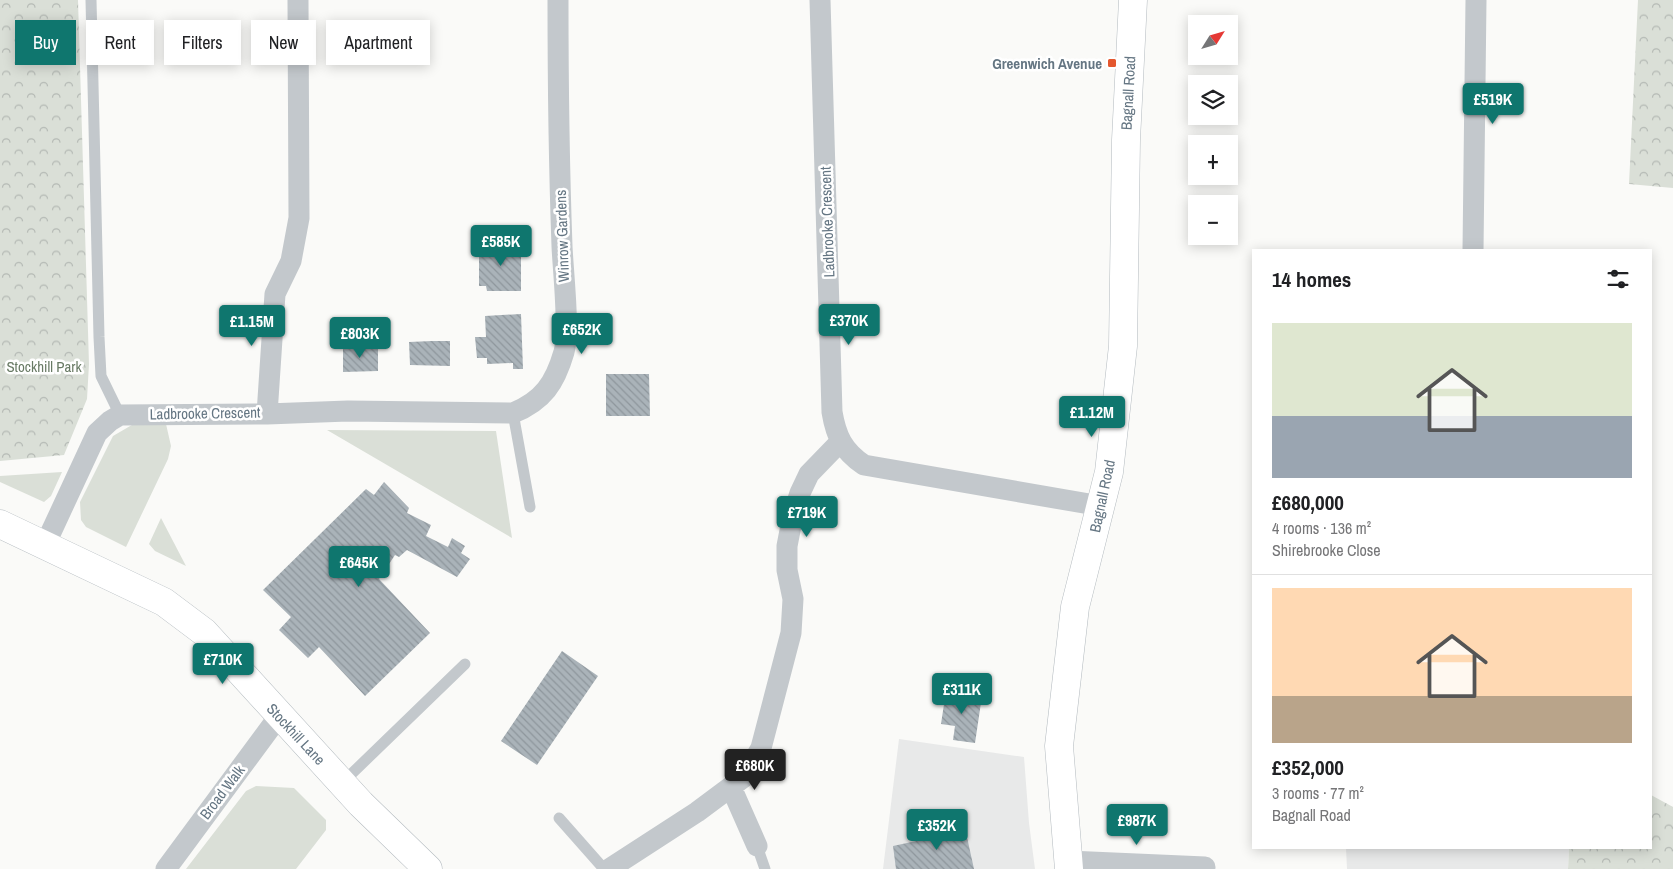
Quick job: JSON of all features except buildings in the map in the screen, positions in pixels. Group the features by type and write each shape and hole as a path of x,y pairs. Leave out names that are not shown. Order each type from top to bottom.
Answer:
{"street":[{"name":"Ladbrooke Crescent","path":"120,415 267,414 275,294 291,261 299,218 298,0"},
{"name":"Winrow Gardens","path":"267,414 348,412 513,413 530,406 544,394 552,381 566,342 558,117 558,0"},
{"name":"Ladbrooke Crescent","path":"820,0 832,412 840,442 851,456 864,464 1101,506"},
{"name":"Bagnall Road","path":"1068,865 1058,746 1075,607 1109,472 1123,346 1126,140 1133,0"},
{"path":"1473,249 1476,0"},
{"path":"45,545 97,433 120,415"},
{"path":"609,869 697,812 744,777 761,748 791,633 793,599 787,570 787,546 793,515 809,474 840,442"},
{"name":"Stockhill Lane","path":"0,524 118,578 179,612 204,632 342,783 428,869"},
{"name":"Broad Walk","path":"166,869 279,716"},
{"path":"731,787 757,846"},
{"path":"1068,865 1205,867"}],"lane":[{"path":"91,0 101,376 120,415"},
{"path":"513,413 530,508"},
{"path":"342,783 465,664"},
{"path":"559,818 604,869"},
{"path":"757,846 765,869"}],"shaded area":[{"path":"899,739 1024,757 1035,869 883,869"},
{"path":"1346,849 1569,849 1568,869 1347,869"}],"green space":[{"name":"Stockhill Park","path":"0,0 78,0 89,364 87,399 64,455 0,461"},
{"path":"1638,0 1673,0 1673,188 1629,184"},
{"path":"137,422 166,424 171,446 168,459 126,547 86,527 81,520 80,502 113,436"},
{"path":"327,430 496,431 512,538"},
{"path":"62,472 51,496 44,502 0,482 0,476"},
{"path":"161,518 186,566 155,551 149,544"},
{"path":"256,786 294,788 326,820 326,830 296,869 186,869 246,791"},
{"path":"1652,796 1673,807 1673,869 1568,869 1569,849 1652,849"}],"place":[{"name":"Greenwich Avenue","path":"1112,63"}]}
